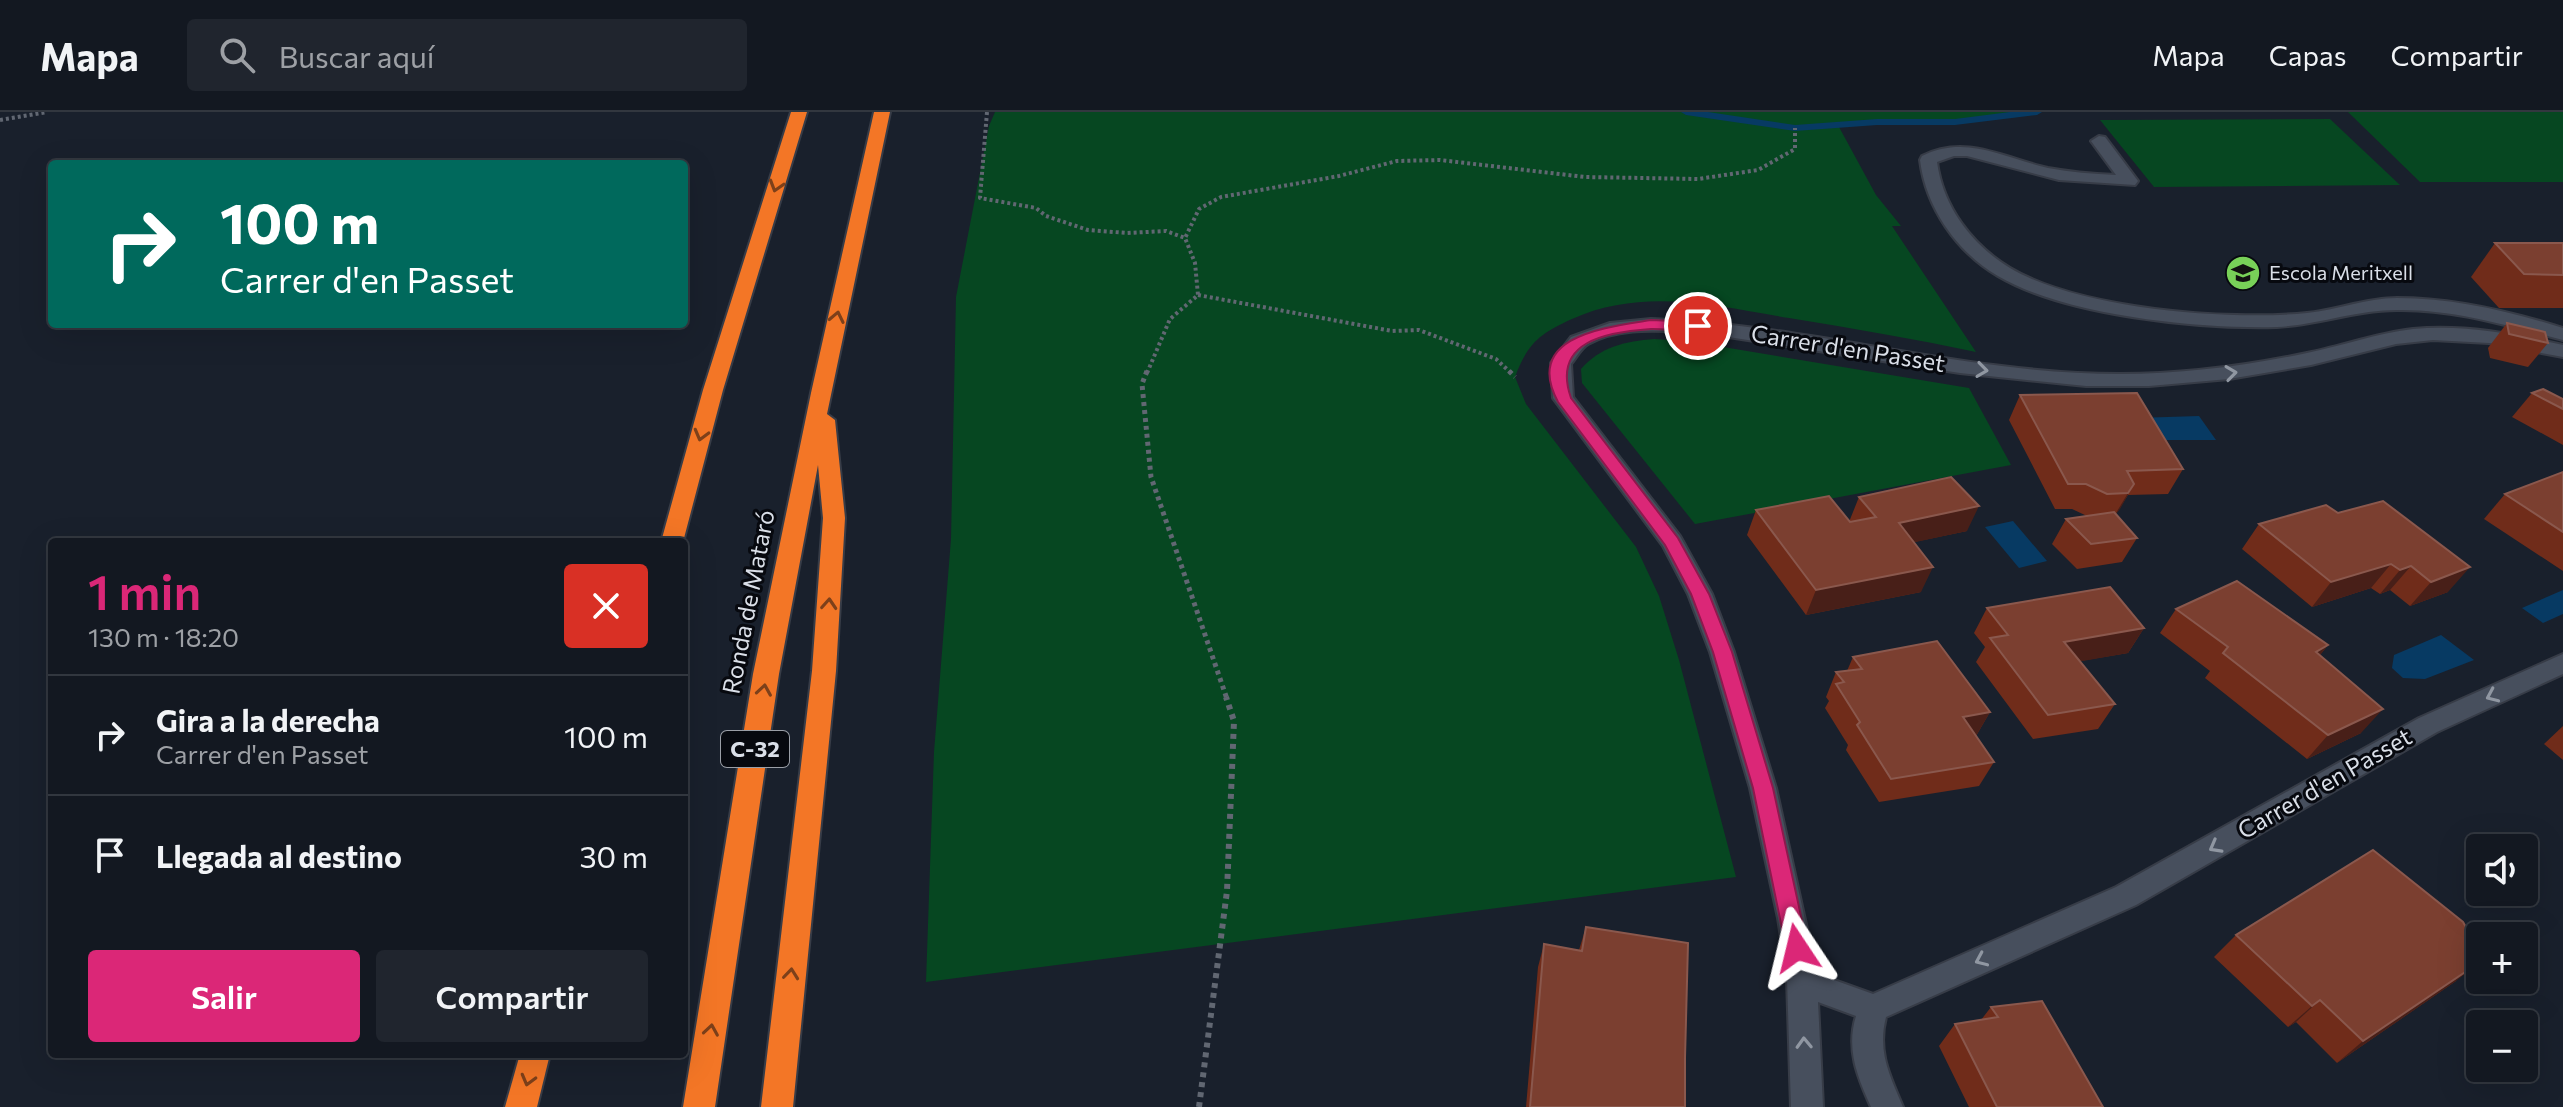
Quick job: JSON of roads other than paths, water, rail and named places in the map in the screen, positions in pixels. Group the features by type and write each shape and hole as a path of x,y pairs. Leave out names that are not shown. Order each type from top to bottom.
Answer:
{"highway":[{"path":"673,538 713,390 799,112"},
{"name":"Ronda de Mataró","path":"699,1107 766,674 821,393 882,112"},
{"path":"777,1107 824,671 834,518 821,393"},
{"path":"521,1107 534,1058"}],"street":[{"path":"2099,141 2129,181 2091,179 2036,170 1960,150 1940,151 1928,160 1928,179 1943,209 1992,264 2020,279 2064,294 2137,309 2231,321 2306,319 2393,303 2450,306 2563,334"},
{"name":"Carrer d'en Passet","path":"1807,1107 1802,978 1792,918 1763,788 1722,652 1700,594 1672,542 1563,398 1557,379 1560,360 1575,343 1623,327 1682,325 2007,374 2154,380 2279,366 2412,335 2462,334 2516,340 2563,351"},
{"name":"Carrer d'en Passet","path":"1874,1008 2126,896 2428,725 2563,663"},
{"path":"1802,978 1825,991 1874,1008 1865,1035 1870,1073 1887,1107"}],"water":[{"path":"2199,416 2216,440 2150,440 2136,418"},
{"path":"2013,521 2047,561 2019,568 1985,527"},
{"path":"2563,590 2563,614 2543,623 2522,608"},
{"path":"2441,635 2474,660 2425,679 2403,678 2392,668 2394,655"}],"waterway":[{"path":"1686,112 1795,128 1877,122 1955,122 2037,112"}],"place":[{"name":"Escola Meritxell","path":"2243,273"}]}
